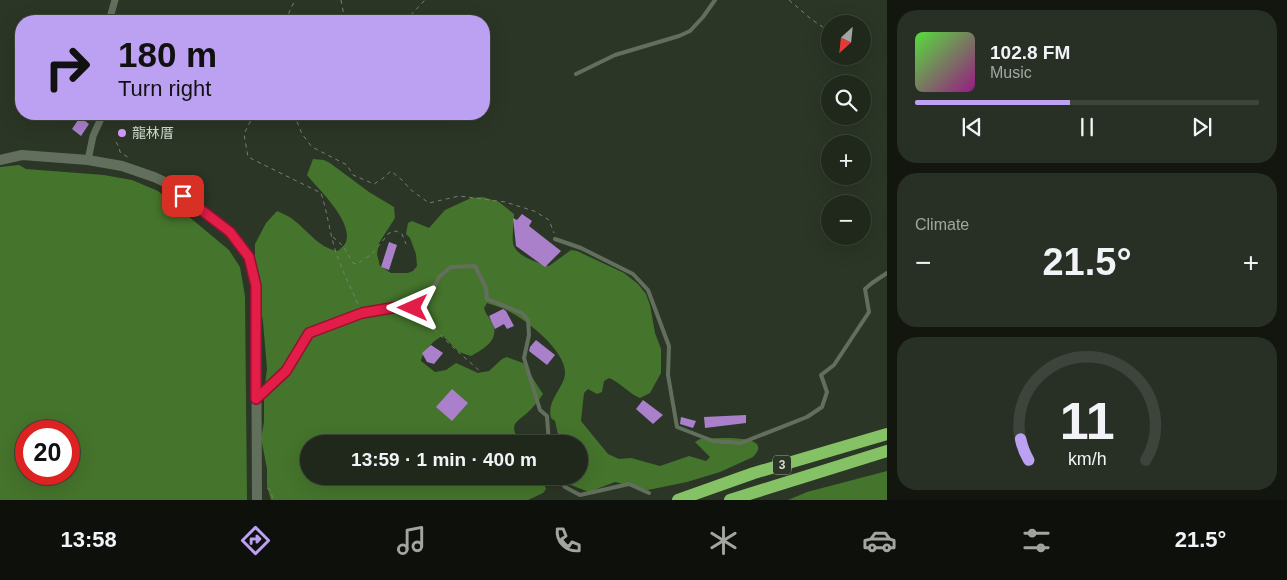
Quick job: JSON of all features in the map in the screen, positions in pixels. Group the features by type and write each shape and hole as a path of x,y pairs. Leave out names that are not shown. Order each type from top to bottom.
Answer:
{"highway":[{"name":"3","path":"678,500 754,473 887,434"},
{"name":"3","path":"730,500 887,451"}],"street":[{"path":"110,15 114,0"},
{"path":"88,160 93,136 101,120"},
{"path":"0,160 22,155 88,160 122,166 154,177 167,183 230,232 240,244 249,257 256,286 257,500"}],"lane":[{"path":"576,74 615,55 690,31 715,0"},
{"path":"555,239 580,248 632,274 648,290 669,346 668,375 677,427 713,441 741,443 806,418 822,407 827,392 821,375 834,365 870,312 865,289 872,282 887,273"},
{"path":"256,399 286,371 309,333 362,313 403,306 413,308 430,296 439,276 451,267 475,266 486,288 487,299 522,313 528,320 529,335 524,358 540,410 547,416 548,435"},
{"path":"564,485 580,495 630,484 649,494"}],"path":[{"path":"287,15 295,0"},
{"path":"341,0 345,15"},
{"path":"411,15 425,0"},
{"path":"789,0 821,26"},
{"path":"251,120 244,134 248,157 321,193 328,214 331,236 338,259 362,313"},
{"path":"296,120 302,134 312,147 347,165 353,175 374,184 382,180 390,171 429,203 459,196 505,202 534,211 549,220 555,239"},
{"path":"116,142 120,152 130,159"},
{"path":"331,236 343,246 353,262 357,264 372,254 389,233 396,231 402,234 406,244"},
{"path":"413,308 456,350 482,372"},
{"path":"257,482 271,492 273,500"}],"green space":[{"path":"313,159 324,160 394,207 395,218 379,243 377,254 380,266 391,273 408,273 417,266 416,254 410,238 406,234 408,223 412,221 429,228 445,210 471,198 483,197 499,202 514,214 513,243 522,255 549,266 571,250 577,251 624,273 638,284 646,294 650,305 655,333 661,349 661,373 650,393 640,398 609,378 604,381 602,392 597,394 588,389 584,393 581,421 608,454 619,459 631,458 660,466 689,456 706,461 710,457 695,442 700,439 727,438 749,440 756,444 758,449 753,457 720,472 687,482 648,490 615,482 589,492 571,485 588,485 588,435 558,435 555,421 551,418 552,402 564,379 565,369 561,358 554,348 533,327 511,312 487,303 484,308 492,322 494,334 485,347 471,356 459,352 443,336 429,346 421,361 435,372 446,370 456,363 478,373 489,371 507,357 523,363 543,394 528,412 516,422 514,431 516,435 300,435 300,485 544,485 546,489 543,493 528,500 271,500 267,486 267,469 261,438 264,422 264,392 267,369 263,322 255,272 255,244 266,223 277,211 297,222 324,246 331,249 338,251 345,244 347,234 345,225 334,206 307,175"},
{"path":"19,165 26,169 104,175 132,180 158,191 229,250 240,267 245,296 247,500 0,500 0,167"},
{"path":"887,471 887,500 788,500 807,492"}],"building":[{"path":"78,120 84,120 89,124 81,136 72,129"},
{"path":"522,214 532,221 529,226 561,251 545,267 516,246 513,218 517,220"},
{"path":"389,242 397,245 389,270 381,267"},
{"path":"503,309 514,326 507,329 504,324 495,329 489,316"},
{"path":"536,340 555,355 547,365 529,351"},
{"path":"431,345 443,353 434,364 427,362 422,353"},
{"path":"452,389 468,403 452,421 436,407"},
{"path":"643,400 663,415 653,424 636,409"},
{"path":"746,415 746,423 705,428 704,417"},
{"path":"681,417 696,421 693,428 680,424"}],"place":[{"name":"龍林厝","path":"122,133"}],"route":[{"path":"183,196 230,232 249,257 256,286 256,399 286,371 309,333 362,313 403,306 413,308"}]}
